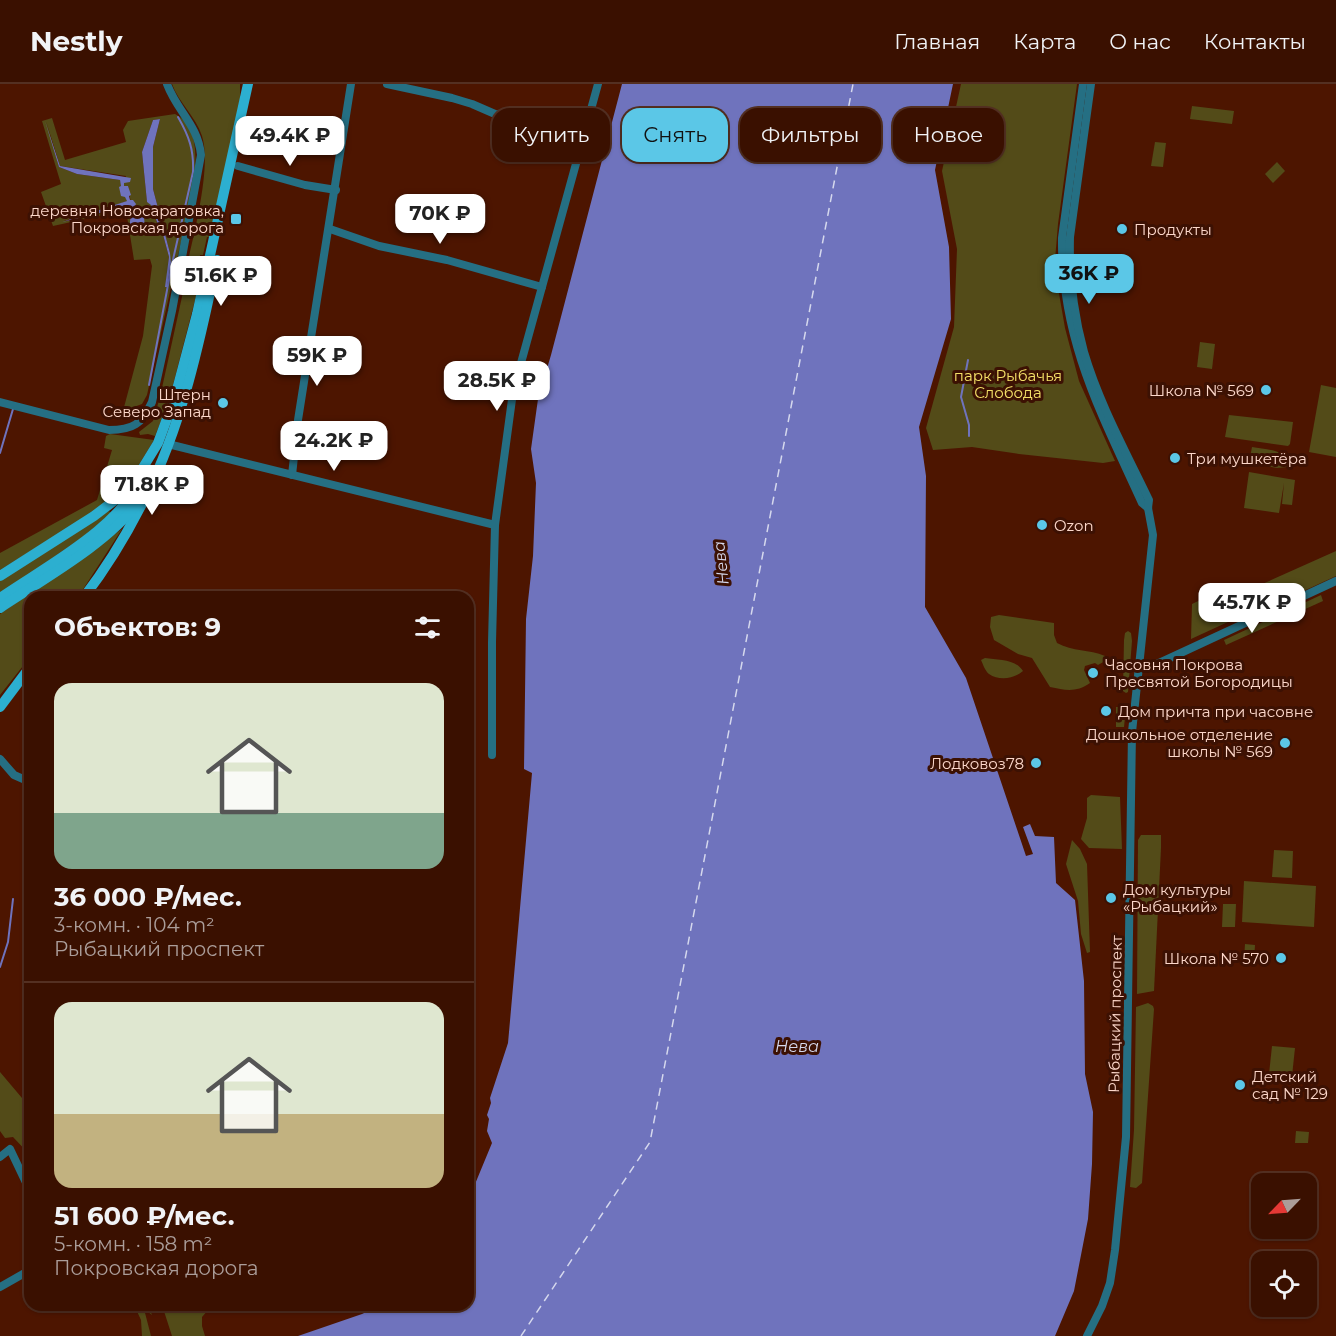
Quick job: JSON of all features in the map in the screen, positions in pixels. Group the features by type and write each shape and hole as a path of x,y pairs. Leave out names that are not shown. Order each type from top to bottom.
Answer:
{"main road":[{"path":"88,591 108,563 149,489 197,314 248,84"},
{"path":"0,576 119,498 163,444 192,368 255,84"},
{"path":"0,598 90,537 118,513 142,482 155,454 163,444"},
{"path":"26,591 104,536 132,511 149,489"},
{"path":"0,609 24,592"},
{"path":"0,707 24,675"}],"street":[{"path":"0,402 109,430 133,427 148,411 172,311 201,155 196,132 174,100 167,84"},
{"path":"292,475 298,420 351,84"},
{"path":"387,84 452,98 492,113"},
{"path":"591,108 598,84"},
{"name":"Рыбацкий проспект","path":"1083,84 1062,238 1062,260 1068,307 1077,352 1090,390 1149,500 1148,508 1153,535 1131,732 1126,1137 1110,1283 1102,1306 1087,1336"},
{"name":"Рыбацкий проспект","path":"1091,84 1070,237 1070,259 1078,324 1084,350 1127,460"},
{"path":"492,755 495,525 513,392 576,162"},
{"path":"238,166 336,190"},
{"path":"330,228 379,246 447,260 542,287"},
{"path":"163,444 495,525"},
{"path":"1138,665 1157,664 1336,581"},
{"path":"0,759 14,775 24,779"},
{"path":"0,1157 10,1149 24,1178"},
{"path":"0,1287 24,1273"}],"green space":[{"path":"172,84 240,84 240,100 212,237 207,237 203,255 200,255 198,271 186,270 203,183 204,149 199,129"},
{"name":"парк Рыбачья Слобода","path":"961,84 1077,84 1058,224 1055,260 1057,282 1065,328 1079,381 1115,461 1103,463 972,447 933,450 926,428 954,327 957,249 942,171 944,162 1004,162 1004,108 956,108"},
{"path":"1192,106 1234,111 1232,124 1190,119"},
{"path":"175,114 183,120 193,137 195,168 193,188 147,395 142,404 123,411 143,336 152,266 150,259 134,260 126,210 53,226 41,192 61,184 42,121 52,118 65,160 126,142 123,130 128,121","holes":["160,119 153,147 153,189 170,253 166,287 169,257 161,227 146,229 134,234 130,226 131,211 125,207 64,221 128,201 120,180 77,174 59,167 46,121 60,166 126,176 124,186 128,186 133,215 145,228 158,226 151,204 147,202 142,152 153,120"]},
{"path":"1155,142 1166,143 1163,167 1151,166"},
{"path":"1277,162 1285,171 1273,183 1265,174"},
{"path":"187,274 201,277 169,400 155,436 140,435 139,432 153,421"},
{"path":"1200,342 1215,344 1212,369 1197,367"},
{"path":"1321,385 1336,388 1336,457 1309,452"},
{"path":"1229,415 1293,422 1290,444 1288,446 1225,437"},
{"path":"110,434 154,440 127,484 98,509 0,570 0,553 97,500 112,450 104,448 106,436"},
{"path":"1252,447 1280,453 1284,456 1287,467 1277,468 1249,463"},
{"path":"1249,472 1295,480 1292,505 1282,504 1284,483 1279,513 1244,508"},
{"path":"109,511 111,513 84,536 0,594 0,581"},
{"path":"122,529 82,591 33,591"},
{"path":"1336,551 1336,576 1267,608 1260,585"},
{"path":"1223,589 1228,600 1238,596 1237,593 1242,590 1246,592 1254,610 1191,639 1192,604"},
{"path":"1321,595 1323,601 1226,645 1224,640"},
{"path":"24,597 24,665 0,695 0,614"},
{"path":"999,615 1054,623 1057,643 1105,656 1105,661 1098,665 1095,663 1085,666 1084,670 1090,683 1085,686 1070,690 1050,687 1032,658 1018,654 994,640 990,627 991,617"},
{"path":"1128,631 1131,633 1132,641 1128,692 1126,693 1123,691 1124,640 1125,633"},
{"path":"985,658 1011,662 1023,671 1015,676 997,678 988,673 983,665 981,660"},
{"path":"1116,707 1126,707 1124,727 1116,727"},
{"path":"1091,795 1120,797 1122,849 1089,848 1081,839 1087,818 1087,798"},
{"path":"1141,835 1161,835 1161,848 1154,991 1137,994 1138,840"},
{"path":"1072,840 1080,849 1087,864 1090,952 1087,953 1081,934 1078,901 1066,864"},
{"path":"1274,850 1293,851 1292,878 1272,877"},
{"path":"1244,881 1316,886 1314,927 1242,922"},
{"path":"1223,904 1236,904 1235,927 1222,927"},
{"path":"1245,944 1255,945 1254,962 1244,961"},
{"path":"1148,1003 1154,1009 1142,1183 1136,1188 1130,1187 1134,1130 1136,1007"},
{"path":"1272,1046 1295,1048 1292,1076 1269,1074"},
{"path":"0,1072 24,1102 24,1149 13,1137 5,1138 0,1131"},
{"path":"1296,1131 1309,1132 1308,1143 1295,1143"},
{"path":"137,1311 145,1311 151,1336 142,1336 141,1320"},
{"path":"164,1311 207,1311 202,1317 205,1336 172,1336"}],"water":[{"name":"Нева","path":"622,84 953,84 948,108 893,108 893,162 937,162 935,170 949,247 951,319 919,427 926,476 925,607 966,678 1026,856 1033,854 1023,827 1030,824 1035,836 1054,837 1056,883 1075,900 1084,981 1085,1074 1093,1112 1092,1164 1088,1219 1074,1291 1055,1336 298,1336 368,1311 474,1311 474,1186 492,1143 487,1131 489,1119 487,1115 491,1103 490,1098 508,1043 532,773 524,769 526,619 533,556 536,483 531,449 538,399 602,162 610,162 610,130"},
{"path":"160,119 153,147 153,189 170,253 171,263 167,287 165,287 169,257 161,227 146,229 142,234 134,234 130,226 131,211 125,207 62,222 127,201 121,196 120,180 77,174 59,167 45,121 60,166 131,178 130,182 124,183 124,186 128,186 130,200 136,204 133,215 144,217 145,228 158,225 151,205 147,202 142,152 153,120"}],"waterway":[{"path":"149,385 172,264 193,172 190,143 178,117"},
{"path":"968,360 961,397 969,425 969,436"},
{"path":"0,453 13,409"},
{"path":"0,967 8,942 13,899"}],"ferry route":[{"path":"521,1336 650,1142 853,84"}],"place":[{"name":"деревня Новосаратовка, Покровская дорога","path":"236,219"},
{"name":"Продукты","path":"1122,229"},
{"name":"Школа № 569","path":"1266,390"},
{"name":"Штерн Северо Запад","path":"223,403"},
{"name":"Три мушкетёра","path":"1175,458"},
{"name":"Ozon","path":"1042,525"},
{"name":"Часовня Покрова Пресвятой Богородицы","path":"1093,673"},
{"name":"Дом причта при часовне","path":"1106,711"},
{"name":"Дошкольное отделение школы № 569","path":"1285,743"},
{"name":"Лодковоз78","path":"1036,763"},
{"name":"Дом культуры «Рыбацкий»","path":"1111,898"},
{"name":"Школа № 570","path":"1281,958"},
{"name":"Детский сад № 129","path":"1240,1085"}]}
